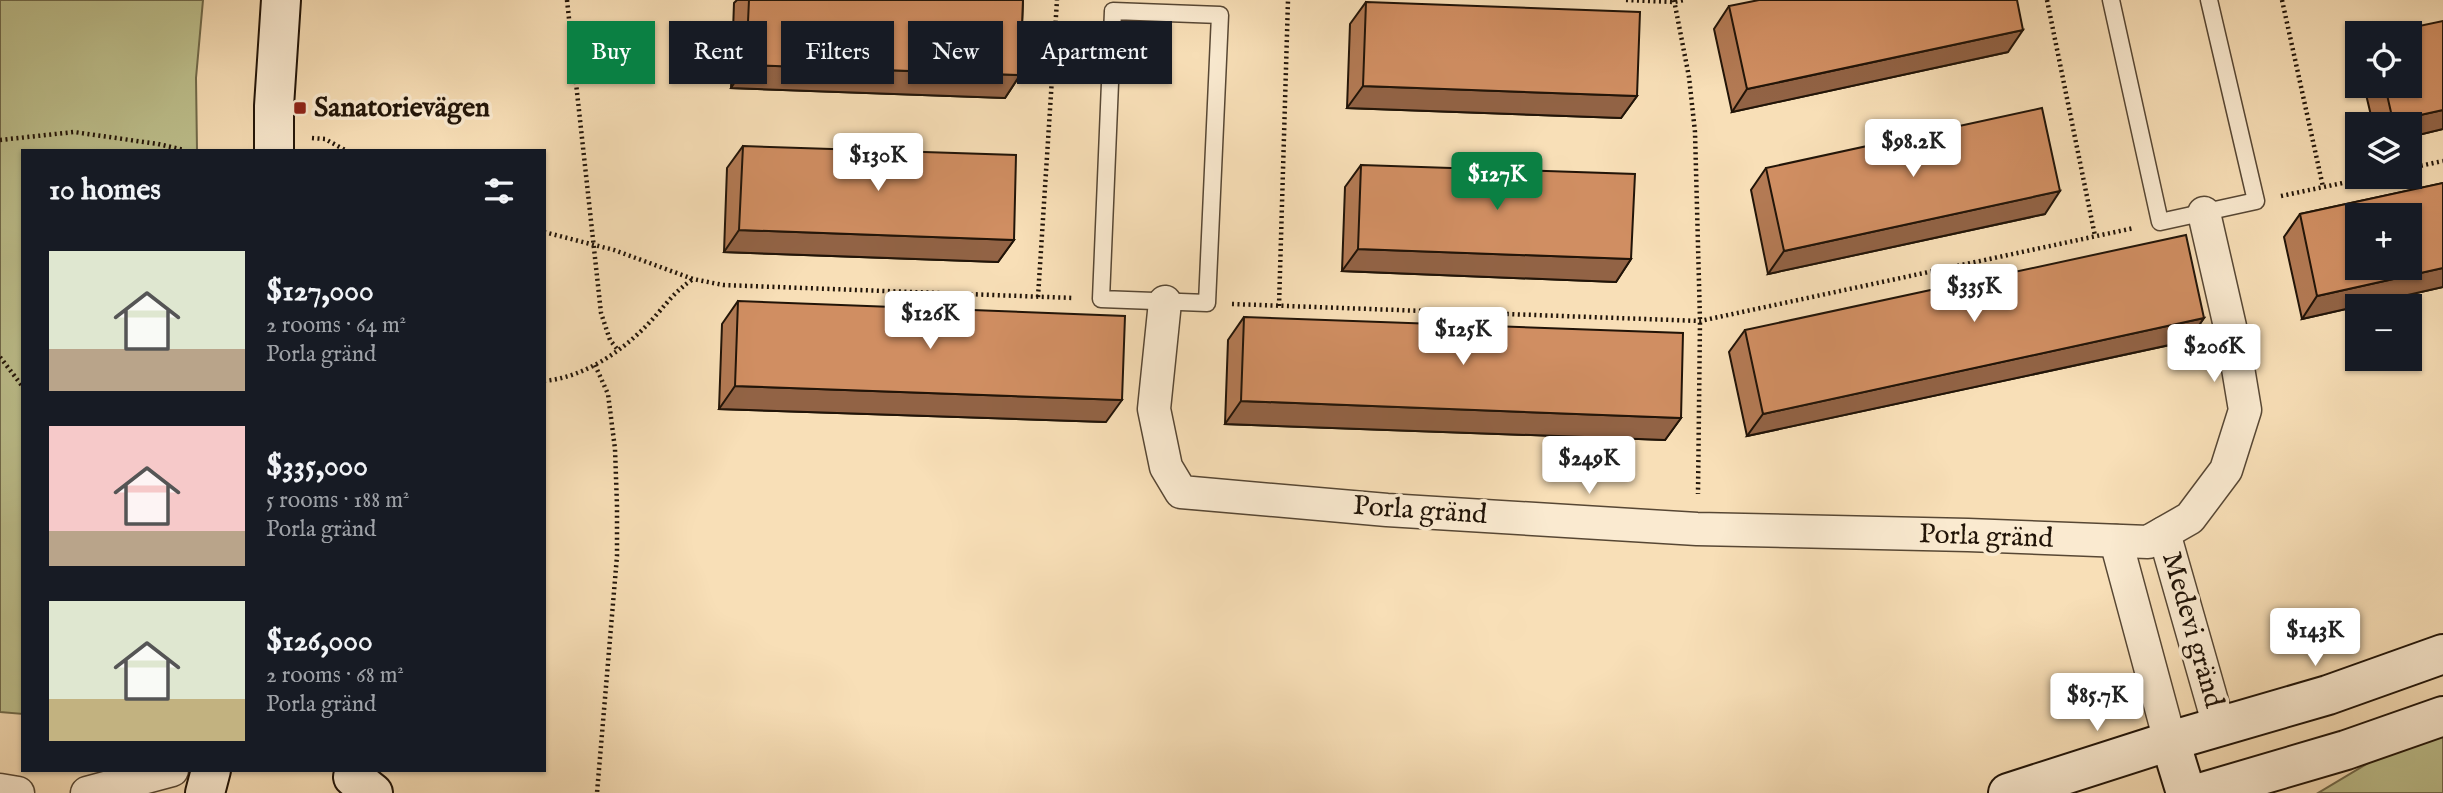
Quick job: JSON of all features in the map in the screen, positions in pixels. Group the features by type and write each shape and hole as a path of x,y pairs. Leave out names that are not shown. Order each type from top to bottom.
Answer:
{"street":[{"path":"275,149 274,106 281,0"},
{"path":"294,0 306,144"},
{"name":"Medevi gränd","path":"2204,213 2234,344 2245,410 2226,470 2190,518 2156,538 2219,726"},
{"name":"Porla gränd","path":"1165,302 1154,409 1166,467 1181,492 1387,510 1697,529 2116,541 2156,538"},
{"name":"Medevi gränd","path":"2116,541 2170,741"},
{"path":"2008,793 2170,741 2328,695 2443,654"},
{"path":"2200,793 2238,788 2443,716"},
{"path":"2219,726 2238,788"},
{"path":"2170,741 2186,793"},
{"path":"86,793 165,772"},
{"path":"205,793 210,772"},
{"path":"0,790 18,793"}],"lane":[{"path":"2111,0 2160,222 2256,201 2209,0"},
{"path":"1113,11 1220,16 1207,303 1101,299 1113,11"}],"path":[{"path":"567,0 601,313 610,340 618,350"},
{"path":"1038,297 1057,0"},
{"path":"1279,306 1288,0"},
{"path":"1626,0 1684,0"},
{"path":"2047,0 2095,236"},
{"path":"2282,0 2323,187"},
{"path":"1674,1 1689,77 1695,132 1700,321 1697,529"},
{"path":"0,140 74,132 180,149"},
{"path":"306,144 325,139 343,149"},
{"path":"2422,165 2443,161"},
{"path":"2256,201 2345,182"},
{"path":"1207,303 1700,321 2160,222"},
{"path":"546,232 593,244 693,279 723,285 1101,299"},
{"path":"546,381 559,380 595,365 618,350 644,328 675,292 693,279"},
{"path":"0,357 21,384"},
{"path":"595,365 608,394 615,449 617,506 617,556 597,793"}],"green space":[{"path":"0,0 203,0 196,78 197,149 21,149 21,714 0,712"},
{"path":"2443,733 2443,793 2318,793 2390,750"}],"building":[{"path":"749,0 1023,0 1022,21 1017,21 1017,75 1003,74 1003,21 908,21 908,71 894,70 894,21 781,21 781,66 767,66 767,21 748,21"},
{"path":"1759,0 2017,0 2023,30 1747,89 1729,6"},
{"path":"1366,2 1640,12 1637,96 1363,86"},
{"path":"2443,21 2443,110 2422,115 2422,112 2391,112 2388,98 2422,98 2422,25"},
{"path":"2042,108 2060,191 1784,251 1766,168"},
{"path":"743,146 1016,155 1014,240 739,230"},
{"path":"1361,165 1635,174 1631,259 1358,249"},
{"path":"2443,183 2443,268 2422,273 2422,203 2351,203"},
{"path":"2345,204 2345,280 2389,280 2317,296 2300,214"},
{"path":"2186,235 2204,318 1763,414 1745,330"},
{"path":"738,301 1125,316 1122,400 735,386"},
{"path":"1244,317 1683,333 1681,418 1241,401"}],"place":[{"name":"Sanatorievägen","path":"300,108"}]}
